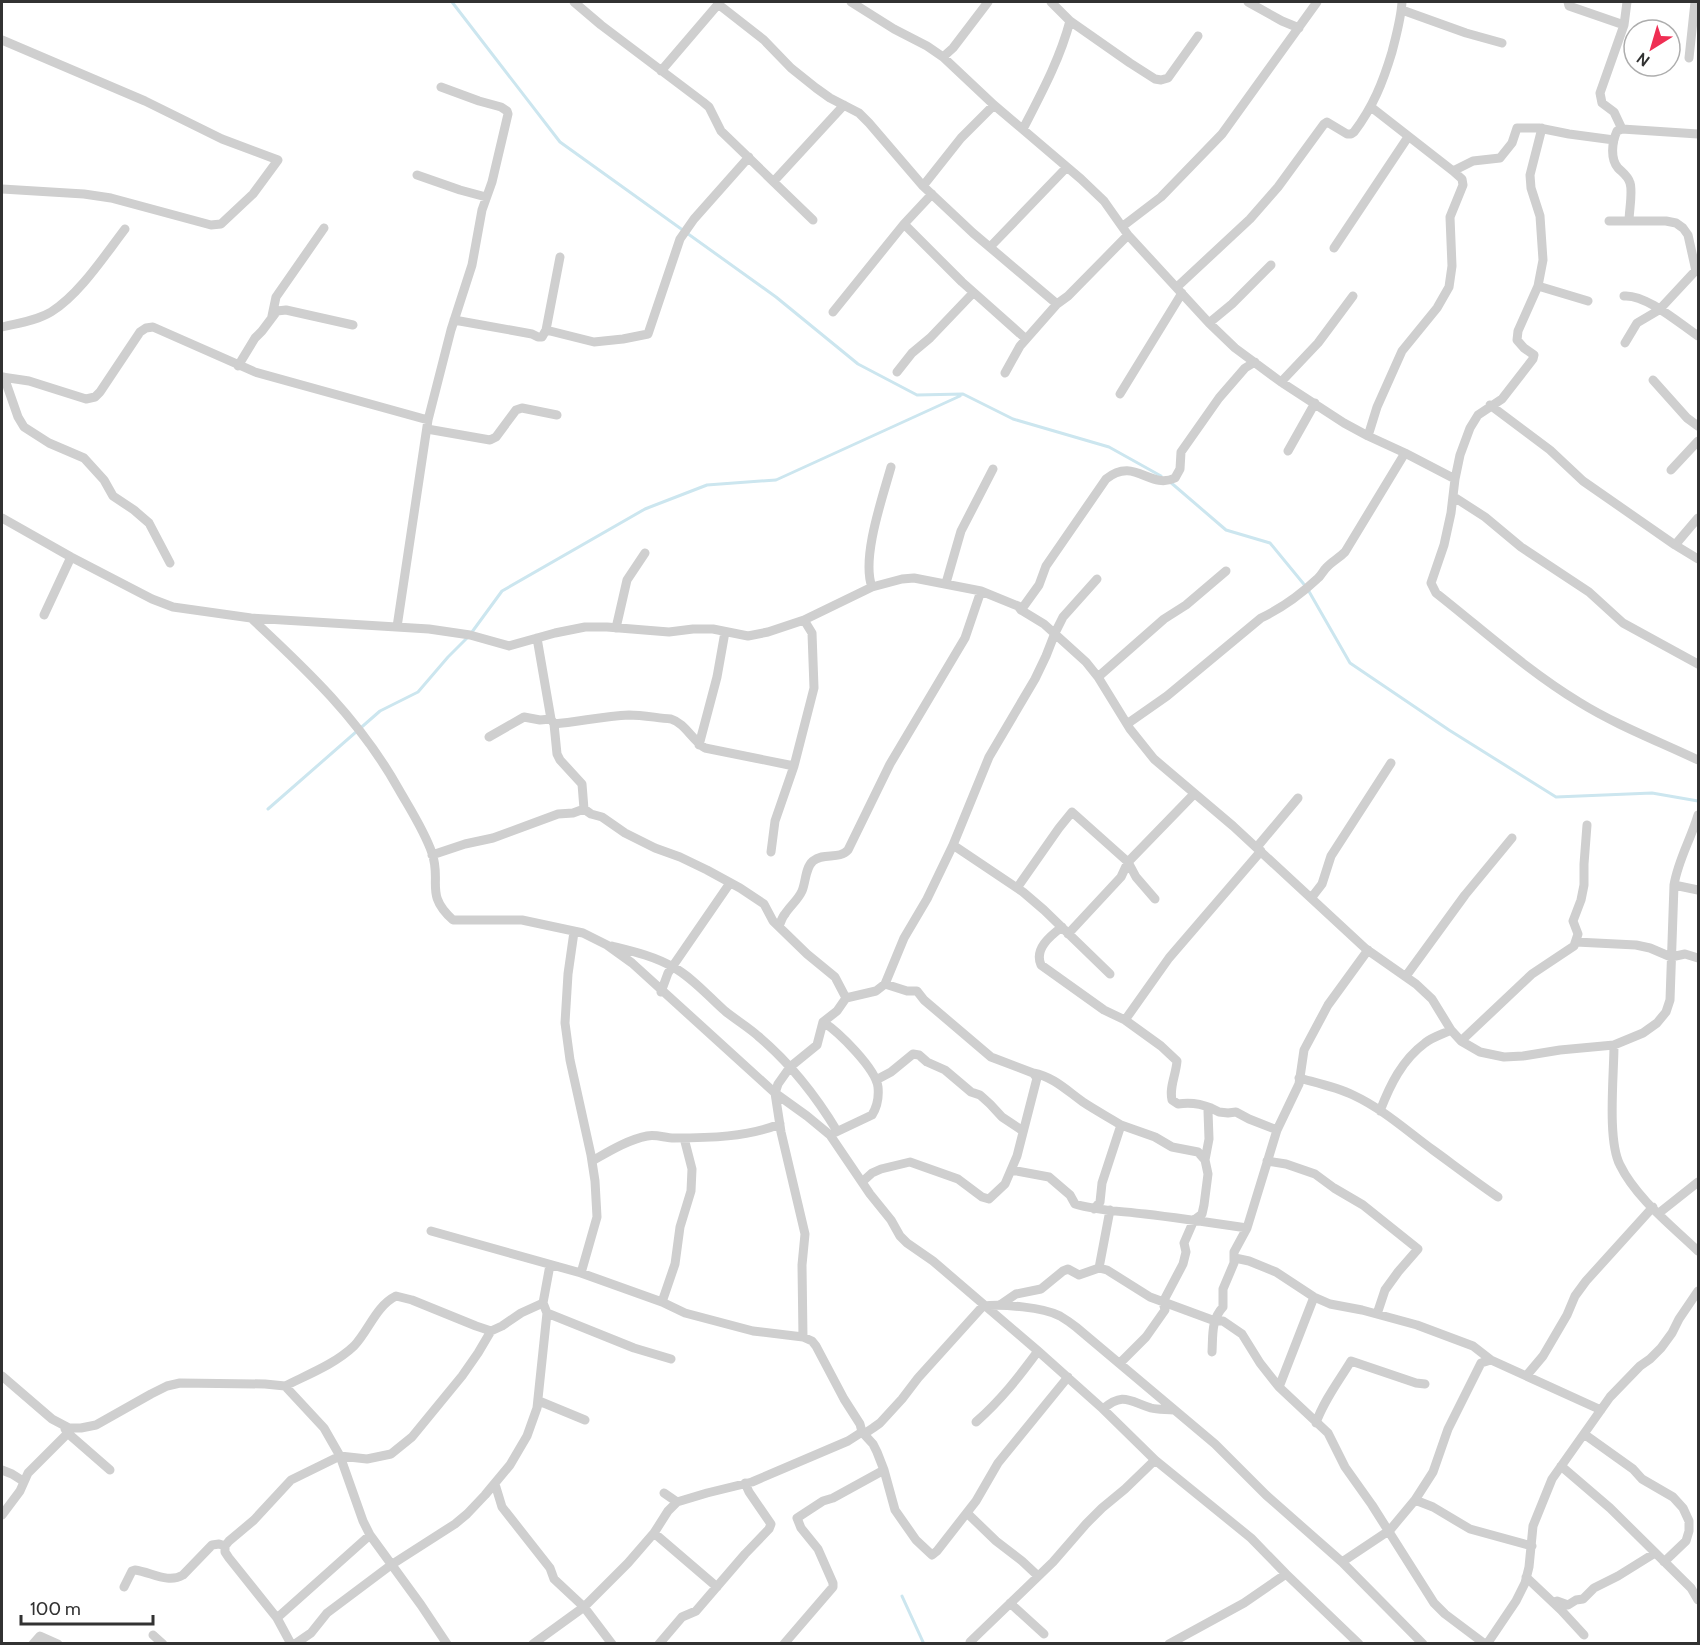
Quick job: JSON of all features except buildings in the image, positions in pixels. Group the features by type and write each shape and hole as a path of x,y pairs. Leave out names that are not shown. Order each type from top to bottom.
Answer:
{"street":[{"path":"574,2 709,107 721,131 813,220"},
{"path":"851,2 943,57 994,105 1067,167 1104,201 1128,235 1235,348 1281,382 1344,423 1455,479"},
{"path":"943,57 953,48 988,2"},
{"path":"1051,2 1070,21 1155,79 1168,78 1198,36"},
{"path":"1248,2 1299,28"},
{"path":"1123,226 1161,197 1222,134 1317,2"},
{"path":"1568,2 1569,6 1622,24"},
{"path":"1625,18 1628,2"},
{"path":"1689,58 1695,2"},
{"path":"661,71 719,3 764,40 791,68 830,98 859,113 923,186 1057,304"},
{"path":"1120,394 1179,290 1278,187 1324,124 1327,122 1351,134 1354,132 1371,107 1383,82 1402,6 1466,33 1502,43"},
{"path":"1023,129 1051,73 1065,40 1070,21"},
{"path":"1622,31 1600,93 1602,103 1614,112 1622,129"},
{"path":"2,40 145,101 222,139 278,160 253,194 221,224 211,225 111,198 2,189"},
{"path":"398,627 427,424 454,320 472,265 478,230 507,119 507,111 501,107 441,87"},
{"path":"774,182 844,105"},
{"path":"923,186 961,138 994,105"},
{"path":"1368,436 1377,407 1402,351 1437,308 1449,287 1452,266 1450,218 1463,184 1462,179 1453,171 1371,107"},
{"path":"1453,171 1473,161 1500,158 1512,142 1517,128 1542,128 1614,140"},
{"path":"1542,128 1530,175 1531,188 1540,216 1543,260 1538,286 1518,331 1517,340 1534,355 1503,399 1490,405 1478,415 1470,428 1460,455 1444,545 1431,583 1436,593 1539,676 1580,703 1632,731 1698,760"},
{"path":"1629,221 1630,182 1617,167 1613,158 1617,131 1622,129 1698,134"},
{"path":"1334,248 1408,136"},
{"path":"546,330 594,342 648,334 680,239 694,219 748,158"},
{"path":"990,247 1067,167"},
{"path":"417,175 486,197"},
{"path":"833,312 904,224 932,194"},
{"path":"1609,221 1676,223 1689,235 1697,269 1659,310 1637,323 1625,343"},
{"path":"904,224 974,293 1026,339"},
{"path":"272,316 276,297 324,228"},
{"path":"2,327 50,313 64,303 126,229"},
{"path":"1005,373 1020,346 1057,304 1068,296 1128,235"},
{"path":"454,320 542,337 546,330 560,257"},
{"path":"1209,323 1232,304 1271,265"},
{"path":"1538,286 1588,301"},
{"path":"897,372 912,353 974,293"},
{"path":"1624,296 1631,295 1659,310 1698,336"},
{"path":"1281,382 1318,343 1353,296"},
{"path":"238,366 255,338 277,311 286,310 353,325"},
{"path":"170,563 148,523 113,496 104,480 84,458 50,443 24,427 3,377 29,381 86,399 94,397 100,392 140,332 153,327 238,366 427,424 490,440 496,437 516,410 522,408 557,415"},
{"path":"1021,610 1039,585 1046,566 1106,479 1120,471 1139,473 1163,482 1169,481 1177,473 1182,452 1219,398 1245,368 1255,362"},
{"path":"1653,380 1687,418 1698,426"},
{"path":"1288,451 1315,403"},
{"path":"1490,405 1550,450 1583,481 1698,559"},
{"path":"1671,470 1698,441"},
{"path":"1127,724 1167,696 1261,618 1299,595 1318,578 1326,567 1337,561 1345,552 1405,453"},
{"path":"872,587 869,579 872,544 878,510 891,467"},
{"path":"946,583 961,531 993,469"},
{"path":"1454,498 1485,517 1521,547 1589,592 1623,623 1698,664"},
{"path":"2,518 71,557 152,599 173,607 251,618 429,629 470,635 509,646 585,627 669,632 713,629 748,636 804,620 872,587 902,579 914,578 981,591 1018,606 1044,624 1098,676 1127,724 1154,759 1259,849 1368,950 1406,976 1432,999 1451,1030 1461,1041 1480,1052 1504,1057 1614,1045 1643,1033 1657,1023 1666,1012 1670,1000 1674,885 1680,858 1693,833 1698,814"},
{"path":"1675,545 1698,518"},
{"path":"616,628 627,580 645,553"},
{"path":"44,615 71,557"},
{"path":"1098,676 1164,619 1186,605 1226,571"},
{"path":"803,1337 802,1265 805,1234 780,1124 775,1093 778,1084 790,1068 816,1045 823,1022 837,1011 846,998 876,991 885,984 904,938 927,899 952,845 989,757 1035,679 1047,656 1054,633 1063,618 1097,579"},
{"path":"778,926 785,913 799,897 810,865 814,860 821,856 842,855 848,850 890,764 965,638 981,591"},
{"path":"251,618 338,702 369,741 425,837 432,855 437,900 442,910 453,920 522,920 593,937 632,963 775,1093 833,1133"},
{"path":"771,852 774,821 794,766 814,688 812,633 804,620"},
{"path":"699,745 717,677 725,632"},
{"path":"537,638 557,754 582,784 584,809 602,817 650,846 680,857 730,883 764,904 773,921 835,977 846,998"},
{"path":"489,737 524,717 552,722 584,721 597,717 631,715 677,721 699,745 709,749 794,766"},
{"path":"1312,897 1322,884 1331,856 1391,763"},
{"path":"1194,794 1128,862 1121,877 1065,930 1054,933 1043,945 1039,960 1041,965 1104,1010 1125,1020 1161,1046 1177,1061 1170,1092 1172,1100 1178,1104 1200,1103 1219,1112 1236,1112 1277,1130"},
{"path":"1125,1020 1169,958 1298,798"},
{"path":"432,855 493,838 558,814 573,813 584,809"},
{"path":"1017,888 1072,813 1128,862 1136,877 1155,899"},
{"path":"1461,1041 1532,974 1574,946 1578,934 1573,921 1584,885 1587,825"},
{"path":"1406,976 1465,895 1512,838"},
{"path":"952,845 1017,888 1044,910 1110,974"},
{"path":"662,992 672,966 730,883"},
{"path":"1674,885 1698,890"},
{"path":"574,932 568,974 565,1023 570,1060 592,1161 597,1217 582,1273"},
{"path":"1576,942 1636,945 1671,957 1685,954 1698,958"},
{"path":"607,945 643,954 672,966 759,1036 790,1068 825,1111 833,1133 862,1182 891,1220 900,1236 1068,1377 1155,1460 1251,1538 1359,1644"},
{"path":"1212,1352 1216,1314 1223,1307 1223,1289 1235,1258 1234,1252 1247,1228 1277,1130 1299,1084 1304,1050 1328,1005 1368,950"},
{"path":"885,984 907,991 917,991 924,1000 991,1057 1043,1075 1059,1083 1083,1102 1121,1125 1155,1137 1172,1147 1198,1152 1205,1160 1209,1174 1202,1214 1194,1220 1184,1243 1186,1252 1183,1264 1163,1302 1165,1310 1146,1337 1120,1363"},
{"path":"823,1022 846,1041 876,1080 878,1088 877,1101 872,1115 833,1133"},
{"path":"1380,1111 1391,1083 1406,1062 1426,1042 1451,1030"},
{"path":"1614,1045 1612,1115 1619,1164 1656,1210 1698,1251"},
{"path":"876,1080 891,1072 913,1054 919,1055 927,1062 945,1070 971,1092 980,1095 1002,1118 1023,1131"},
{"path":"862,1182 872,1173 910,1162 958,1179 982,1197 989,1199 1005,1184 1017,1156 1036,1084 1037,1078 1033,1073"},
{"path":"1299,1078 1355,1096 1413,1133 1432,1150 1498,1197"},
{"path":"1205,1160 1209,1139 1208,1111 1211,1108"},
{"path":"814,1122 825,1111"},
{"path":"592,1161 617,1147 645,1136 684,1138 753,1133 780,1124"},
{"path":"1094,1209 1100,1202 1102,1183 1121,1125"},
{"path":"662,1302 675,1264 680,1227 691,1191 692,1169 684,1138"},
{"path":"1267,1161 1287,1164 1315,1174 1363,1205 1418,1249 1384,1290 1377,1314"},
{"path":"1011,1170 1049,1177 1070,1195 1075,1204 1094,1209 1247,1228"},
{"path":"1527,1375 1543,1356 1567,1315 1575,1296 1586,1281 1656,1210 1698,1182"},
{"path":"1099,1268 1110,1210"},
{"path":"431,1231 582,1273 662,1302 685,1313 715,1322 753,1331 803,1337 812,1341 860,1424 862,1432 873,1444 884,1470 895,1510 916,1540 932,1555 976,1501 998,1463 1068,1377"},
{"path":"1235,1258 1276,1272 1314,1297 1330,1304 1417,1325 1473,1346 1491,1360 1601,1410"},
{"path":"543,1303 491,1331 467,1368 412,1437 391,1454 367,1458 340,1456 291,1480 254,1520 225,1546 225,1552 229,1558 277,1618 293,1644 311,1633 327,1613 391,1565 455,1524 495,1484 510,1465 527,1436 539,1401 547,1313 543,1303 550,1265"},
{"path":"1000,1305 1016,1294 1041,1289 1068,1269 1079,1275 1099,1268 1107,1270 1150,1297 1215,1321 1223,1321 1242,1334 1260,1363 1279,1387 1328,1433 1345,1467 1434,1603 1444,1614 1486,1644 1516,1601 1526,1577 1533,1526 1552,1479 1610,1397 1640,1366 1650,1359 1672,1333 1698,1291"},
{"path":"2,1515 20,1491 28,1473 66,1430 96,1425 167,1386 180,1383 285,1386 346,1353 363,1336 385,1304 396,1296 491,1331"},
{"path":"1279,1387 1314,1297"},
{"path":"533,1644 547,1640 584,1607 654,1533 668,1511 677,1502 771,1474 848,1442 862,1432 873,1428 880,1423 983,1306 1000,1305 1058,1315 1076,1327 1215,1444 1266,1495 1342,1562 1423,1644"},
{"path":"547,1313 671,1359"},
{"path":"976,1422 1011,1389 1038,1351"},
{"path":"1316,1423 1333,1388 1351,1360 1408,1381 1425,1384"},
{"path":"1342,1562 1395,1526 1415,1500 1433,1472 1448,1429 1473,1377 1481,1364 1491,1360"},
{"path":"2,1376 110,1470"},
{"path":"285,1386 324,1428 340,1456 370,1535 447,1644"},
{"path":"1103,1409 1117,1399 1128,1399 1154,1409 1174,1410"},
{"path":"539,1401 585,1420"},
{"path":"1584,1434 1642,1479 1673,1497 1683,1508 1689,1521 1686,1541 1664,1562"},
{"path":"970,1642 1064,1550 1102,1508 1155,1460"},
{"path":"1561,1466 1610,1508 1691,1588 1698,1600"},
{"path":"2,1470 23,1481"},
{"path":"784,1644 833,1587 833,1582 818,1549 801,1528 797,1518 823,1501 833,1498 884,1470"},
{"path":"659,1644 682,1617 696,1611 769,1529 771,1524 746,1483"},
{"path":"495,1484 502,1508 550,1568 554,1580 584,1607 612,1644"},
{"path":"664,1493 677,1502"},
{"path":"1415,1500 1433,1507 1470,1529 1532,1546"},
{"path":"967,1513 1038,1576"},
{"path":"654,1533 717,1587"},
{"path":"277,1618 370,1535"},
{"path":"124,1587 132,1571 135,1570 170,1580 178,1578 212,1545 225,1546"},
{"path":"1553,1602 1568,1605 1583,1599 1594,1588 1655,1553"},
{"path":"1169,1644 1244,1603 1286,1574"},
{"path":"1526,1577 1584,1635"},
{"path":"1010,1603 1044,1634"},
{"path":"153,1635 162,1643"},
{"path":"33,1644 40,1636 58,1644"}],"waterway":[{"path":"452,2 560,142 776,297 858,364 917,395 963,394 1013,419 1109,447 1161,476"},
{"path":"472,632 502,591 645,509 707,485 776,480 960,396"},
{"path":"1169,481 1226,530 1270,543 1307,588 1350,663 1449,730 1556,797 1652,793 1698,801"},
{"path":"268,809 380,711 418,692 468,637"},
{"path":"902,1596 924,1644"}]}
